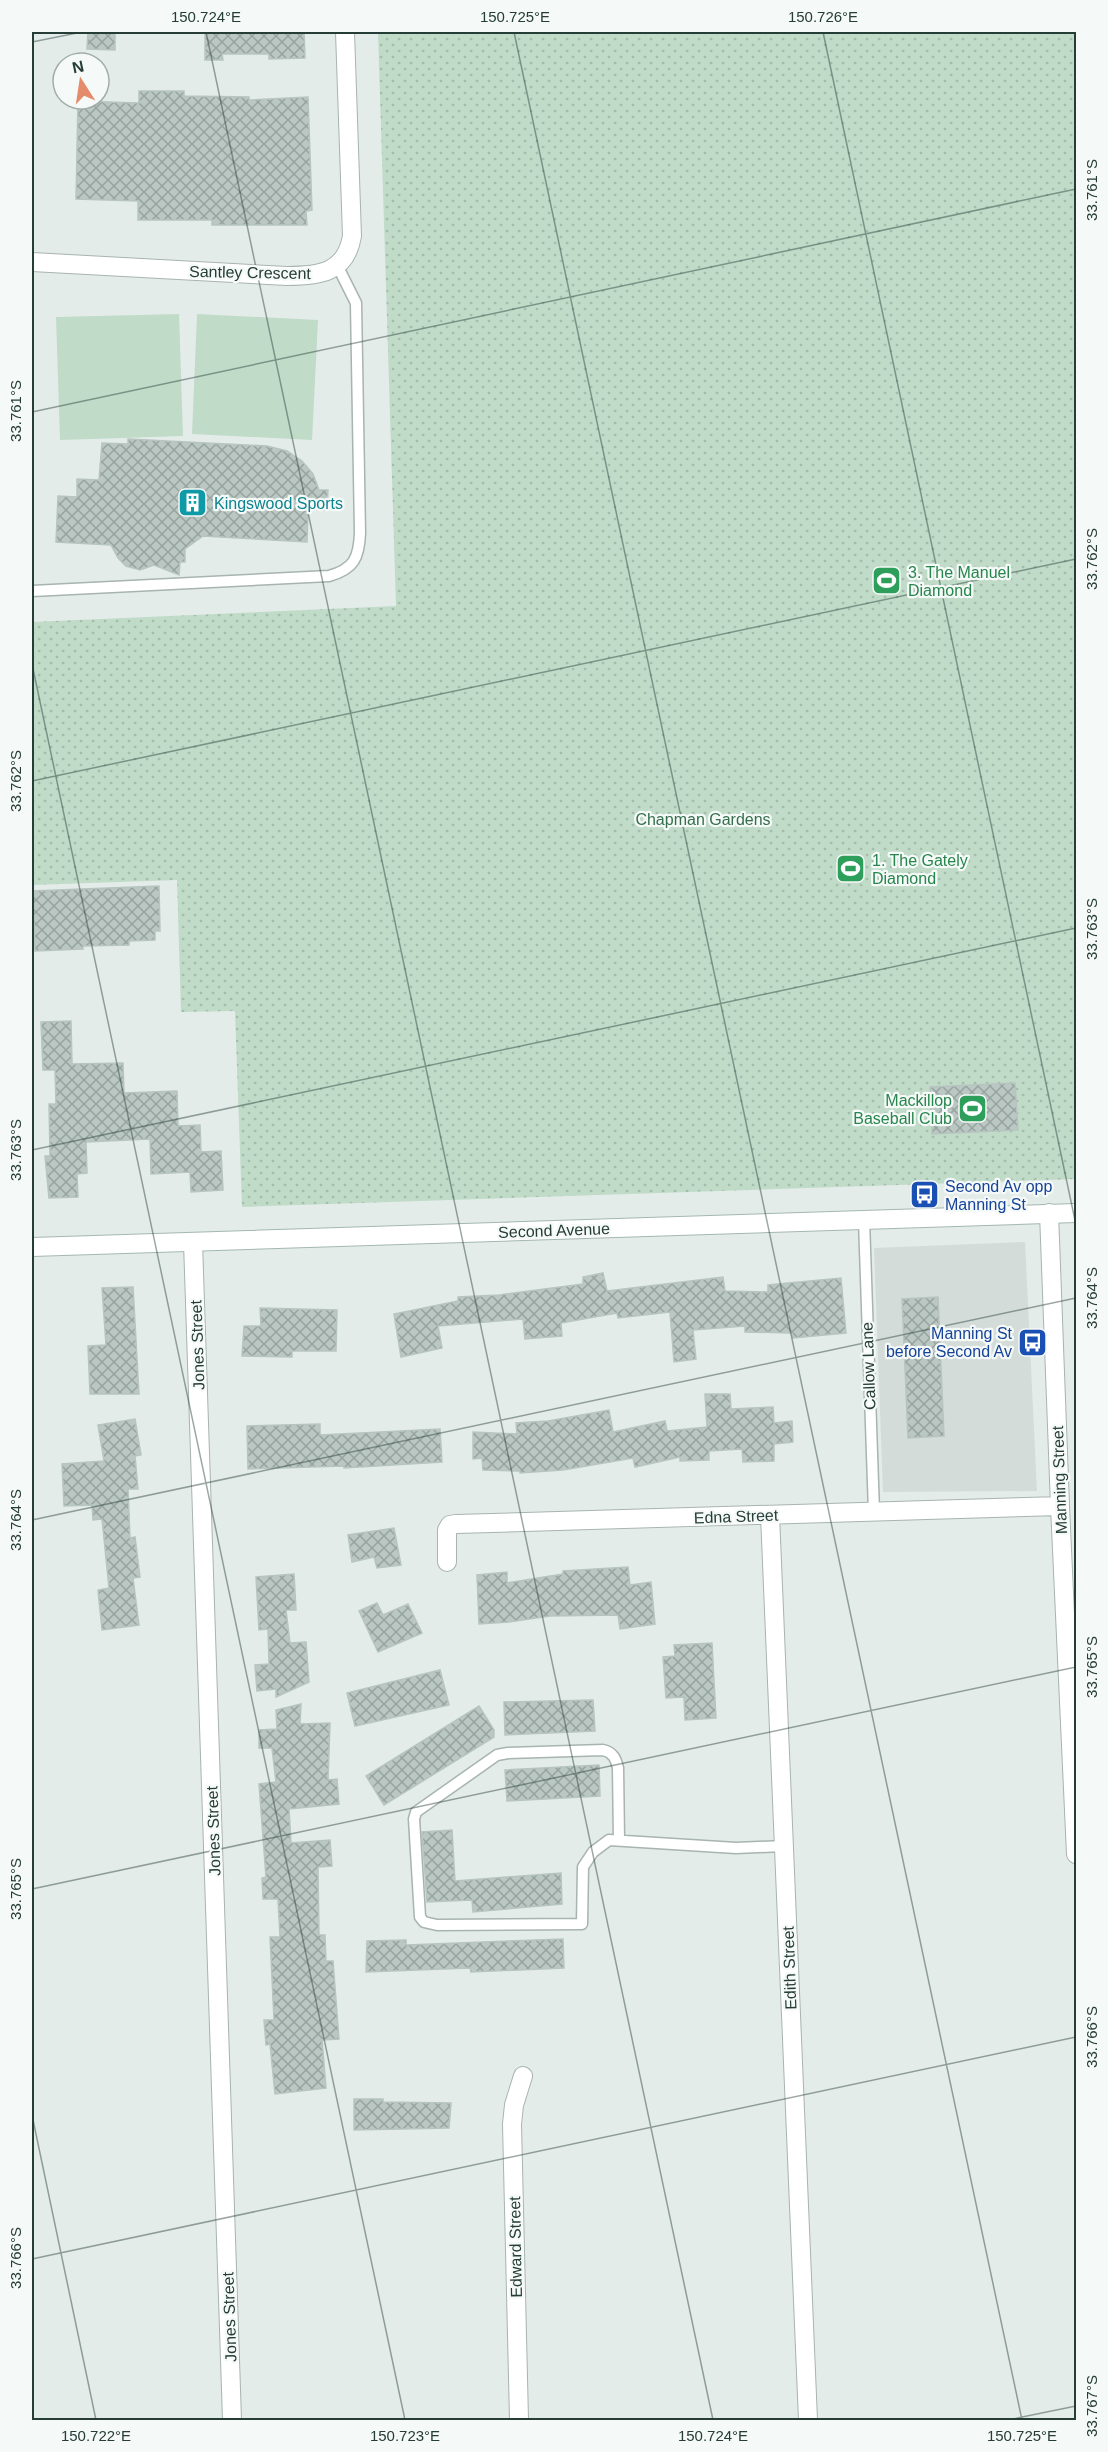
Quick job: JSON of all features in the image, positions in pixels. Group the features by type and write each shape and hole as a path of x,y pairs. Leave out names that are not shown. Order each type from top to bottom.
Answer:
{"street":[{"path":"337,265 350,248 352,236 345,32"},
{"name":"Santley Crescent","path":"32,262 287,276 325,273 337,265"},
{"name":"Manning Street","path":"1049,1213 1077,1854"},
{"name":"Second Avenue","path":"32,1247 1077,1213"},
{"name":"Jones Street","path":"193,1242 232,2421"},
{"name":"Edna Street","path":"447,1562 446,1532 452,1524 1060,1506"},
{"name":"Edith Street","path":"770,1515 808,2421"},
{"name":"Edward Street","path":"519,2421 513,2114 523,2076"}],"lane":[{"path":"32,591 329,576 351,566 357,556 360,533 356,303 337,265"},
{"name":"Callow Lane","path":"864,1220 874,1512"},
{"path":"619,1840 618,1768 610,1752 603,1750 497,1755 419,1809 414,1815 420,1917 424,1922 437,1925 582,1924 581,1884 585,1861 592,1852 609,1840 736,1848 784,1846"}],"shaded area":[{"path":"1025,1242 1037,1491 883,1492 874,1248"}],"green space":[{"name":"Chapman Gardens","path":"378,32 1076,32 1076,1179 242,1207 235,1011 181,1012 177,880 32,885 32,622 396,606"},
{"path":"179,314 183,436 60,440 56,317"},
{"path":"197,314 318,320 312,440 192,434"}],"building":[{"path":"88,32 115,32 115,50 87,49"},
{"path":"205,32 304,32 305,58 269,59 269,54 222,54 223,60 205,60"},
{"path":"139,91 184,91 184,96 249,97 249,100 308,97 312,210 306,211 307,225 212,225 212,220 138,220 138,201 76,199 78,111 111,111 111,102 139,103"},
{"name":"Kingswood Sports","path":"128,439 267,446 287,451 302,461 313,474 319,490 328,490 327,510 308,509 307,542 203,536 185,549 185,562 180,562 179,575 154,565 140,570 126,566 118,558 111,545 56,542 58,496 77,497 77,479 99,480 102,443 128,444"},
{"path":"159,886 160,931 155,931 155,940 129,941 129,945 83,946 83,949 35,951 32,891"},
{"path":"71,1021 72,1064 123,1063 124,1093 177,1091 178,1126 200,1125 201,1152 221,1151 223,1190 191,1192 190,1172 151,1174 150,1139 86,1142 87,1173 77,1174 78,1197 49,1198 45,1156 50,1156 49,1104 56,1104 55,1070 43,1070 41,1022"},
{"path":"1015,1083 1018,1130 932,1134 930,1087"},
{"path":"603,1273 607,1291 723,1277 725,1291 768,1292 768,1285 841,1278 846,1333 793,1338 792,1333 745,1332 745,1326 693,1330 696,1359 674,1362 670,1312 618,1318 617,1313 561,1323 562,1336 525,1339 523,1319 438,1326 442,1348 401,1357 394,1314 458,1301 458,1297 499,1295 583,1284 583,1277"},
{"path":"133,1287 139,1394 90,1394 88,1346 106,1345 102,1288"},
{"path":"938,1297 944,1436 908,1438 902,1299"},
{"path":"260,1308 337,1310 336,1351 292,1351 292,1357 242,1356 244,1326 261,1326"},
{"path":"705,1394 730,1394 731,1409 773,1407 774,1423 792,1421 793,1442 774,1444 774,1461 743,1462 742,1449 709,1451 709,1460 680,1461 680,1457 635,1467 633,1458 563,1470 520,1473 520,1471 483,1470 482,1458 473,1459 473,1432 517,1434 516,1423 548,1421 609,1410 613,1432 665,1421 667,1431 707,1427"},
{"path":"135,1419 141,1455 135,1456 138,1489 128,1489 130,1538 135,1537 140,1577 133,1578 139,1625 102,1630 98,1590 109,1588 102,1519 93,1520 92,1505 64,1506 62,1464 104,1461 98,1425"},
{"path":"320,1424 320,1435 440,1429 442,1462 344,1468 344,1466 248,1469 247,1426"},
{"path":"394,1528 401,1565 377,1568 374,1557 352,1562 348,1535"},
{"path":"628,1567 630,1585 651,1582 655,1624 620,1629 618,1615 550,1616 479,1624 477,1575 507,1572 507,1583 563,1574 563,1571"},
{"path":"294,1574 296,1610 286,1610 290,1643 306,1642 309,1682 276,1697 276,1689 257,1691 255,1665 269,1664 268,1629 259,1630 256,1577"},
{"path":"377,1603 383,1615 408,1604 422,1633 378,1652 359,1611"},
{"path":"712,1643 716,1718 685,1720 684,1697 666,1698 663,1657 675,1656 674,1645"},
{"path":"440,1670 449,1705 355,1726 347,1693"},
{"path":"593,1700 595,1731 505,1735 504,1702"},
{"path":"301,1704 300,1724 330,1723 328,1780 337,1779 339,1804 289,1809 291,1843 330,1840 332,1866 318,1867 319,1935 325,1935 326,1961 333,1961 339,2039 322,2040 326,2088 275,2094 270,2044 266,2045 264,2020 274,2020 270,1937 280,1937 278,1899 263,1899 262,1878 266,1877 259,1784 276,1782 272,1748 259,1748 259,1730 277,1729 276,1710"},
{"path":"479,1706 494,1730 494,1737 384,1805 366,1776"},
{"path":"599,1765 600,1796 507,1801 505,1770"},
{"path":"452,1830 455,1881 561,1873 562,1904 473,1912 472,1900 427,1902 422,1832"},
{"path":"563,1939 564,1968 471,1972 470,1968 366,1972 367,1941 406,1940 406,1945"},
{"path":"354,2099 383,2099 383,2102 451,2103 449,2128 354,2130"}],"place":[{"name":"Kingswood Sports","path":"193,503"},
{"name":"3. The Manuel Diamond","path":"887,581"},
{"name":"1. The Gately Diamond","path":"851,869"},
{"name":"Mackillop Baseball Club","path":"973,1109"},
{"name":"Second Av opp Manning St","path":"924,1195"},
{"name":"Manning St before Second Av","path":"1033,1342"}]}
